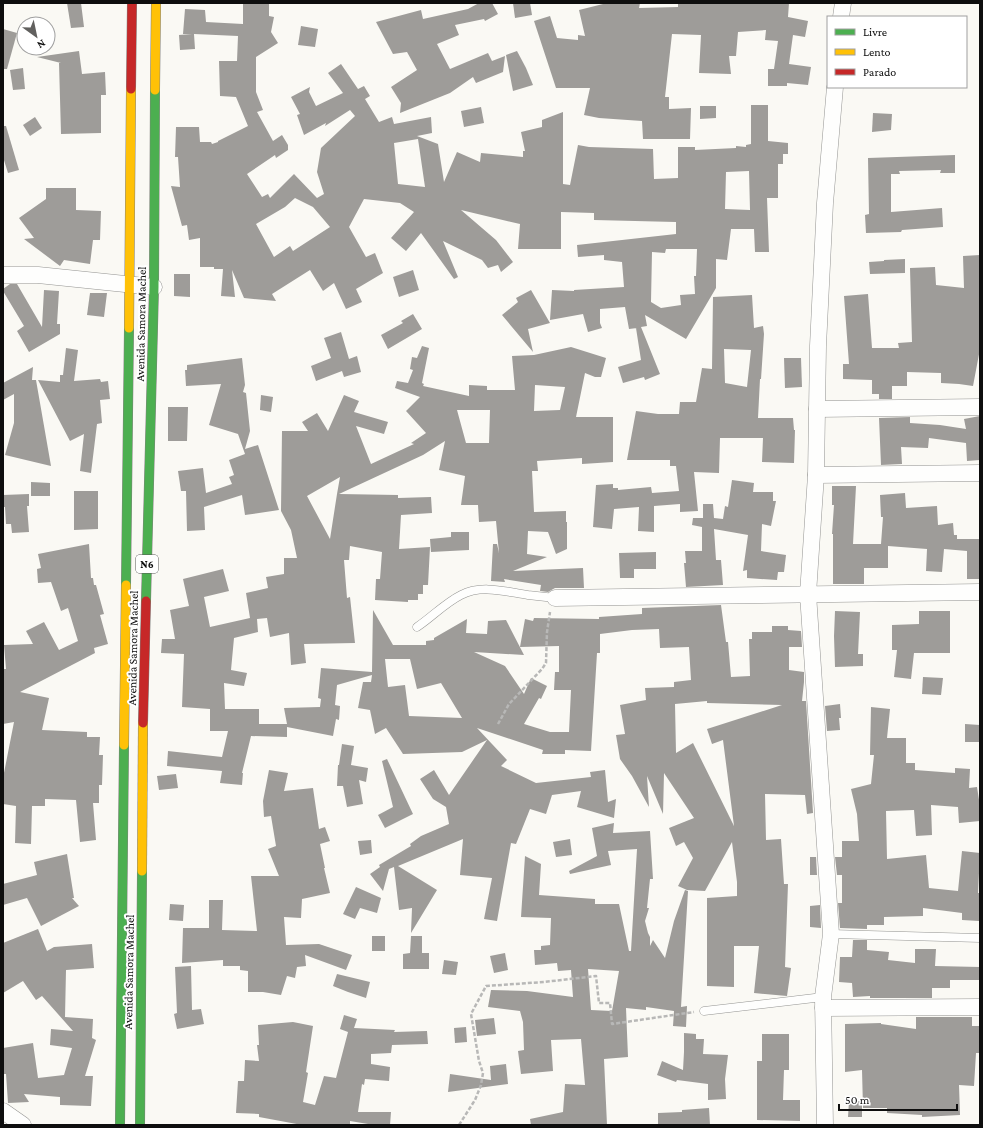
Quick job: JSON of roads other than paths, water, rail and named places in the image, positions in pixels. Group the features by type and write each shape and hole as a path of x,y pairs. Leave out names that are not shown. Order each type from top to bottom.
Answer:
{"highway":[{"name":"Avenida Samora Machel","path":"120,1125 126,721 128,284 132,3"},
{"name":"Avenida Samora Machel","path":"140,1125 144,729 154,287 156,3"}],"street":[{"path":"841,16 843,3"},
{"path":"825,1125 823,1002 831,934 808,594 816,475 818,346 825,203 835,88"},
{"path":"3,275 38,275 154,287"},
{"path":"817,409 980,407"},
{"path":"816,475 980,473"},
{"path":"555,598 980,592"},
{"path":"823,1002 980,1007"},
{"path":"3,1111 23,1125"}],"lane":[{"path":"417,627 444,605 463,594 482,590 504,590 555,598"},
{"path":"831,934 980,938"},
{"path":"704,1011 823,1002"}]}
